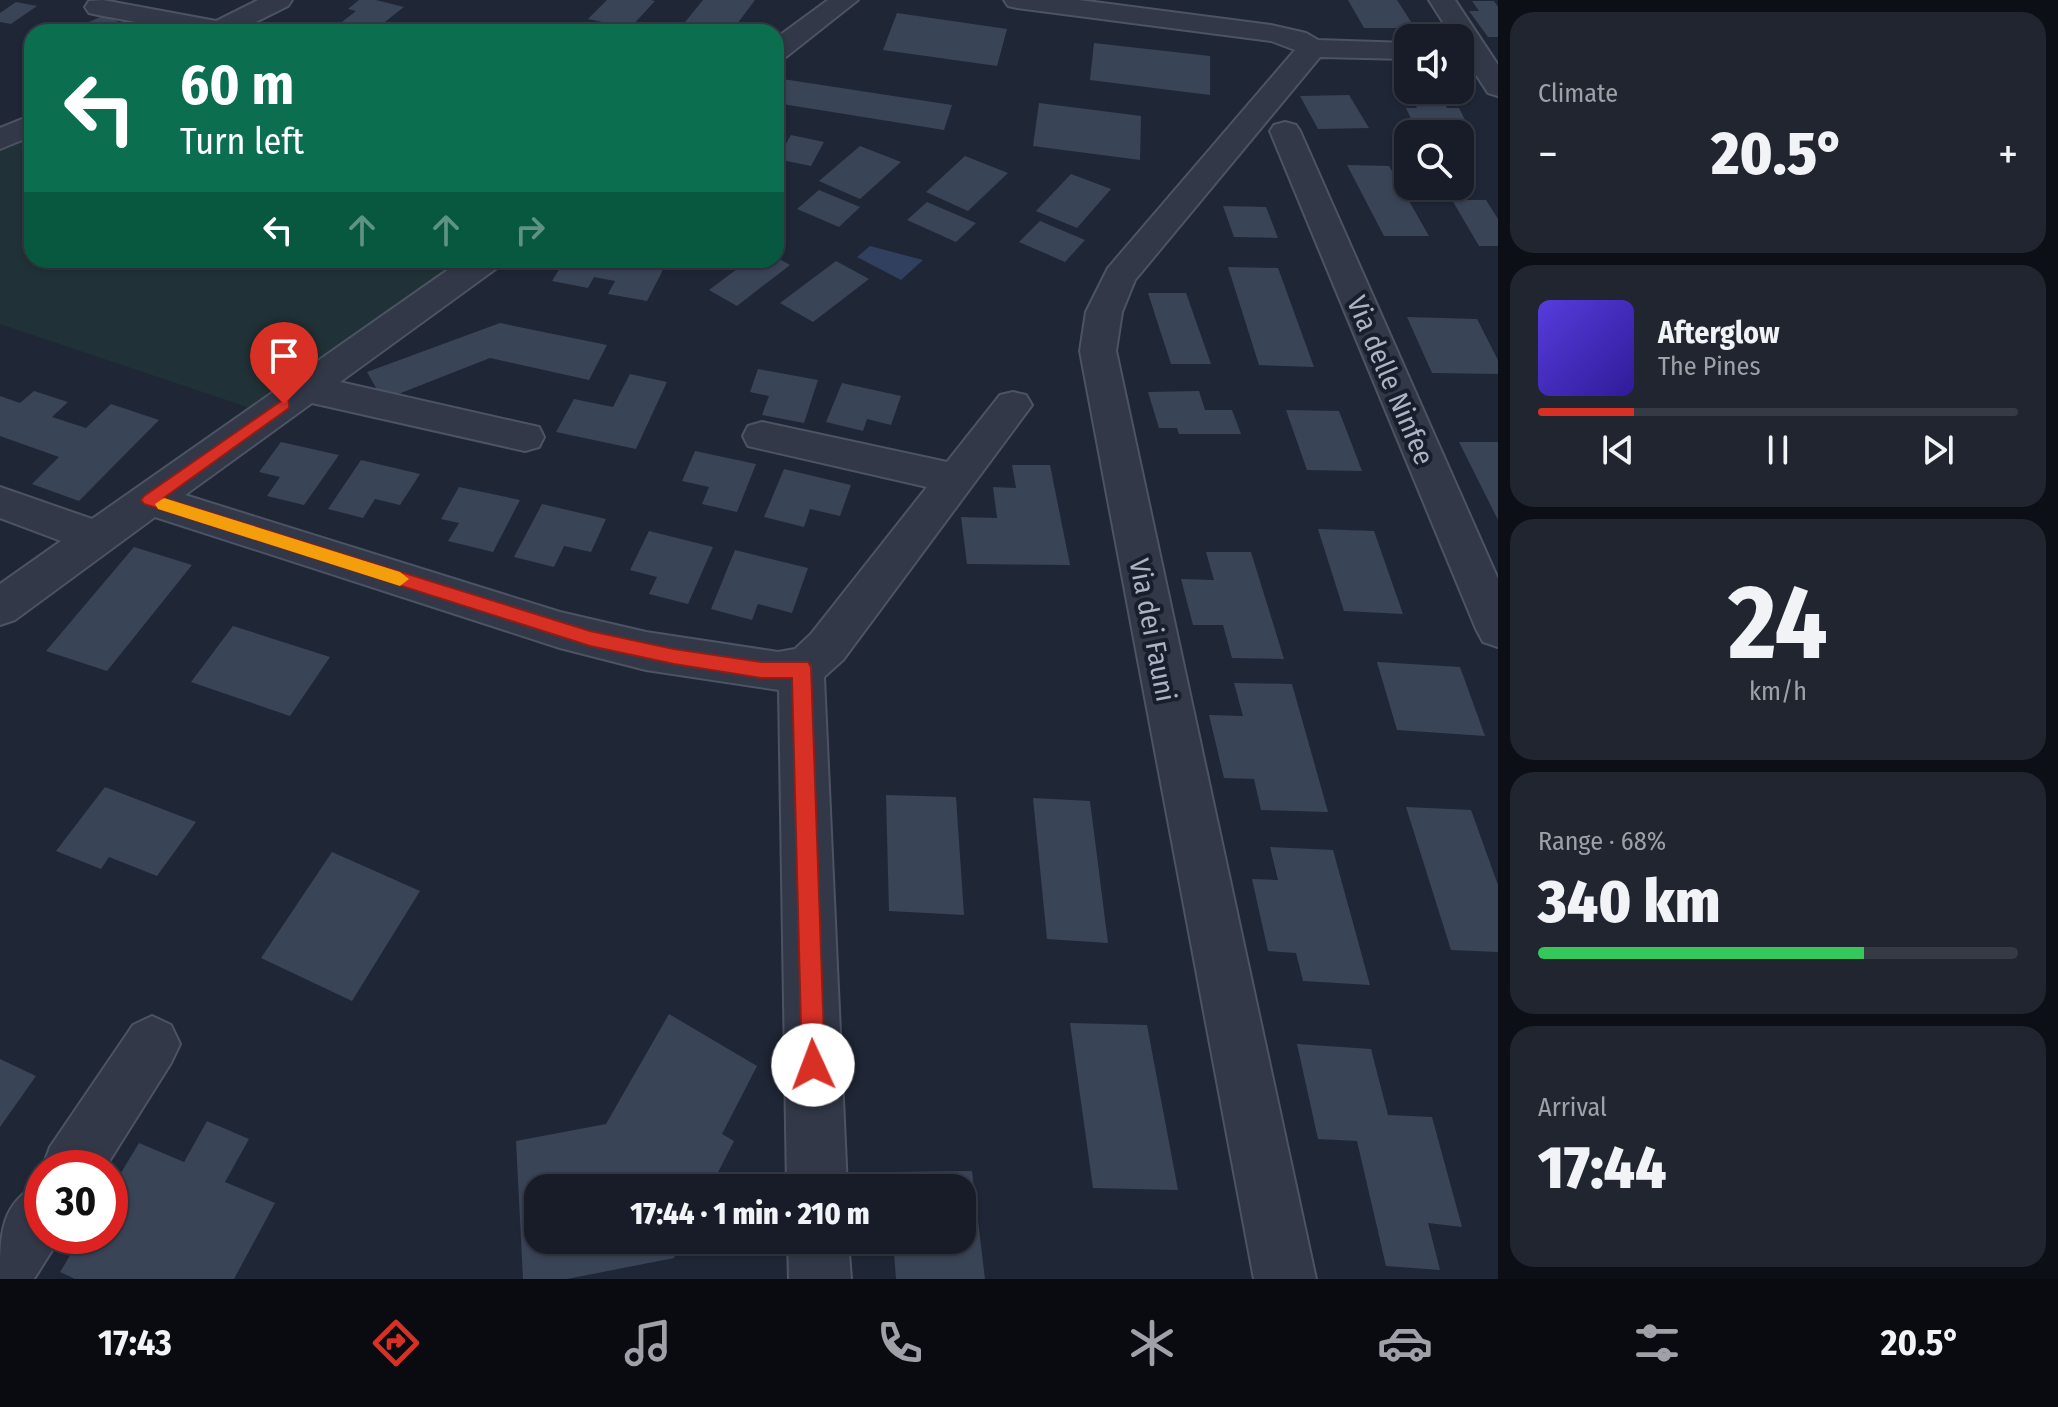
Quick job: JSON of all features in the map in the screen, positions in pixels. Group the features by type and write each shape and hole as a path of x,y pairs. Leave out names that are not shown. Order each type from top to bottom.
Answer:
{"street":[{"path":"236,24 279,0"},
{"path":"1017,0 1271,33 1296,39 1312,48 1394,51"},
{"path":"1442,0 1498,87"},
{"path":"784,44 837,1"},
{"path":"98,7 187,24"},
{"name":"Via dei Fauni","path":"1285,1279 1098,351 1104,312 1120,276 1312,48"},
{"path":"0,140 24,128"},
{"name":"Via delle Ninfee","path":"1285,131 1498,629"},
{"path":"0,607 474,268"},
{"path":"306,388 525,437"},
{"path":"150,500 590,638 674,657 761,670 790,670 801,667 827,647 1013,405"},
{"path":"762,436 956,479"},
{"path":"0,502 98,538"},
{"path":"801,667 817,1174"},
{"path":"83,1150 152,1044"},
{"path":"0,1276 24,1239"},
{"path":"819,1254 820,1279"}],"shaded area":[{"path":"24,136 24,268 452,268 250,408 0,324 0,148"}],"water":[{"path":"870,246 923,260 901,280 857,257"}],"building":[{"path":"359,0 376,0 404,7 382,24 339,24 356,11 348,9"},
{"path":"607,0 655,1 634,24 611,24 588,19"},
{"path":"703,0 755,0 737,24 684,24"},
{"path":"1348,0 1397,0 1412,24 1394,24 1394,28 1364,28"},
{"path":"1472,1 1494,1 1498,7 1498,37 1488,37 1469,11 1479,11"},
{"path":"16,2 37,6 11,24 0,22 0,13"},
{"path":"897,13 1007,29 997,66 883,50"},
{"path":"105,15 122,24 84,24"},
{"path":"1094,43 1210,56 1210,95 1090,80"},
{"path":"784,79 952,105 944,130 784,104"},
{"path":"1349,95 1369,128 1318,129 1300,96"},
{"path":"1039,103 1141,116 1140,160 1033,146"},
{"path":"1415,104 1445,104 1447,108 1459,108 1465,120 1412,120 1406,108 1417,108"},
{"path":"791,135 824,142 811,166 784,160 784,147"},
{"path":"860,146 901,162 860,199 819,181"},
{"path":"965,156 1008,173 968,211 926,192"},
{"path":"1347,165 1389,166 1394,175 1394,200 1408,200 1429,236 1384,236"},
{"path":"1071,174 1111,189 1077,228 1036,211"},
{"path":"819,190 860,207 839,227 797,209"},
{"path":"1452,200 1486,200 1498,219 1498,246 1479,246"},
{"path":"927,202 976,223 956,242 907,220"},
{"path":"1223,206 1266,207 1278,238 1234,237"},
{"path":"1040,221 1085,240 1065,262 1019,242"},
{"path":"836,261 869,279 813,322 780,303"},
{"path":"784,262 790,265 737,306 709,290 738,268 784,268"},
{"path":"1228,267 1278,268 1314,367 1259,365"},
{"path":"560,268 664,268 647,301 608,294 615,281 594,277 588,288 552,281"},
{"path":"1148,293 1186,293 1211,364 1171,364"},
{"path":"1407,317 1477,319 1498,360 1498,374 1432,373"},
{"path":"500,323 607,345 589,380 490,358 383,400 367,372"},
{"path":"758,369 818,380 804,423 762,415 769,396 750,392"},
{"path":"630,374 667,382 636,449 556,432 574,399 613,407"},
{"path":"842,383 901,396 891,425 867,419 863,431 826,422"},
{"path":"34,391 68,402 52,417 86,428 111,404 159,420 79,501 32,484 59,457 0,436 0,396 20,403"},
{"path":"1199,391 1205,410 1232,410 1241,434 1179,434 1177,428 1159,428 1148,392"},
{"path":"1286,410 1339,411 1362,471 1307,470"},
{"path":"281,442 339,455 304,505 267,496 280,477 259,472"},
{"path":"1459,442 1498,442 1498,520"},
{"path":"695,451 756,464 737,512 702,504 709,487 682,481"},
{"path":"361,460 420,474 400,505 375,499 363,518 328,509"},
{"path":"1012,465 1050,465 1070,565 967,564 961,517 997,518 993,487 1016,488"},
{"path":"784,469 851,485 840,516 810,509 804,527 764,517"},
{"path":"459,487 520,500 493,552 448,541 459,523 441,519"},
{"path":"542,504 606,519 591,552 564,546 554,567 514,557"},
{"path":"1318,529 1374,531 1403,614 1344,611"},
{"path":"649,531 713,547 688,604 649,594 657,577 630,570"},
{"path":"134,547 192,565 107,671 46,651"},
{"path":"735,550 808,568 792,613 758,604 752,620 711,609"},
{"path":"1206,552 1251,552 1284,659 1232,658 1223,625 1193,625 1181,579 1214,580"},
{"path":"233,626 330,657 290,716 191,682"},
{"path":"1377,662 1460,667 1485,736 1397,730"},
{"path":"1234,683 1292,684 1328,812 1261,810 1254,779 1224,778 1209,715 1243,716"},
{"path":"105,787 196,822 157,876 109,857 101,869 56,851"},
{"path":"886,795 956,797 964,915 889,911"},
{"path":"1033,798 1090,801 1108,943 1047,939"},
{"path":"1406,807 1471,810 1498,885 1498,952 1451,950"},
{"path":"1270,847 1333,850 1370,985 1303,981 1296,953 1268,951 1252,879 1278,880"},
{"path":"332,852 420,891 352,1001 261,958"},
{"path":"669,1014 757,1066 722,1134 734,1141 717,1174 524,1174 524,1254 676,1254 674,1258 567,1279 523,1279 516,1141 606,1124"},
{"path":"1070,1023 1147,1025 1178,1190 1093,1188"},
{"path":"1297,1044 1371,1049 1388,1115 1432,1117 1462,1227 1428,1223 1440,1270 1386,1266 1357,1141 1318,1139"},
{"path":"0,1059 36,1076 0,1127"},
{"path":"207,1121 249,1139 225,1182 275,1203 234,1279 75,1279 60,1272 71,1254 128,1254 128,1161 139,1143 184,1162"},
{"path":"972,1171 972,1174 888,1174"},
{"path":"976,1204 985,1279 896,1279 894,1254 976,1254"}],"slow traffic":[{"path":"164,504 400,579"}],"route":[{"path":"284,404 150,500 590,638 674,657 761,670 801,667 813,1065"}]}
